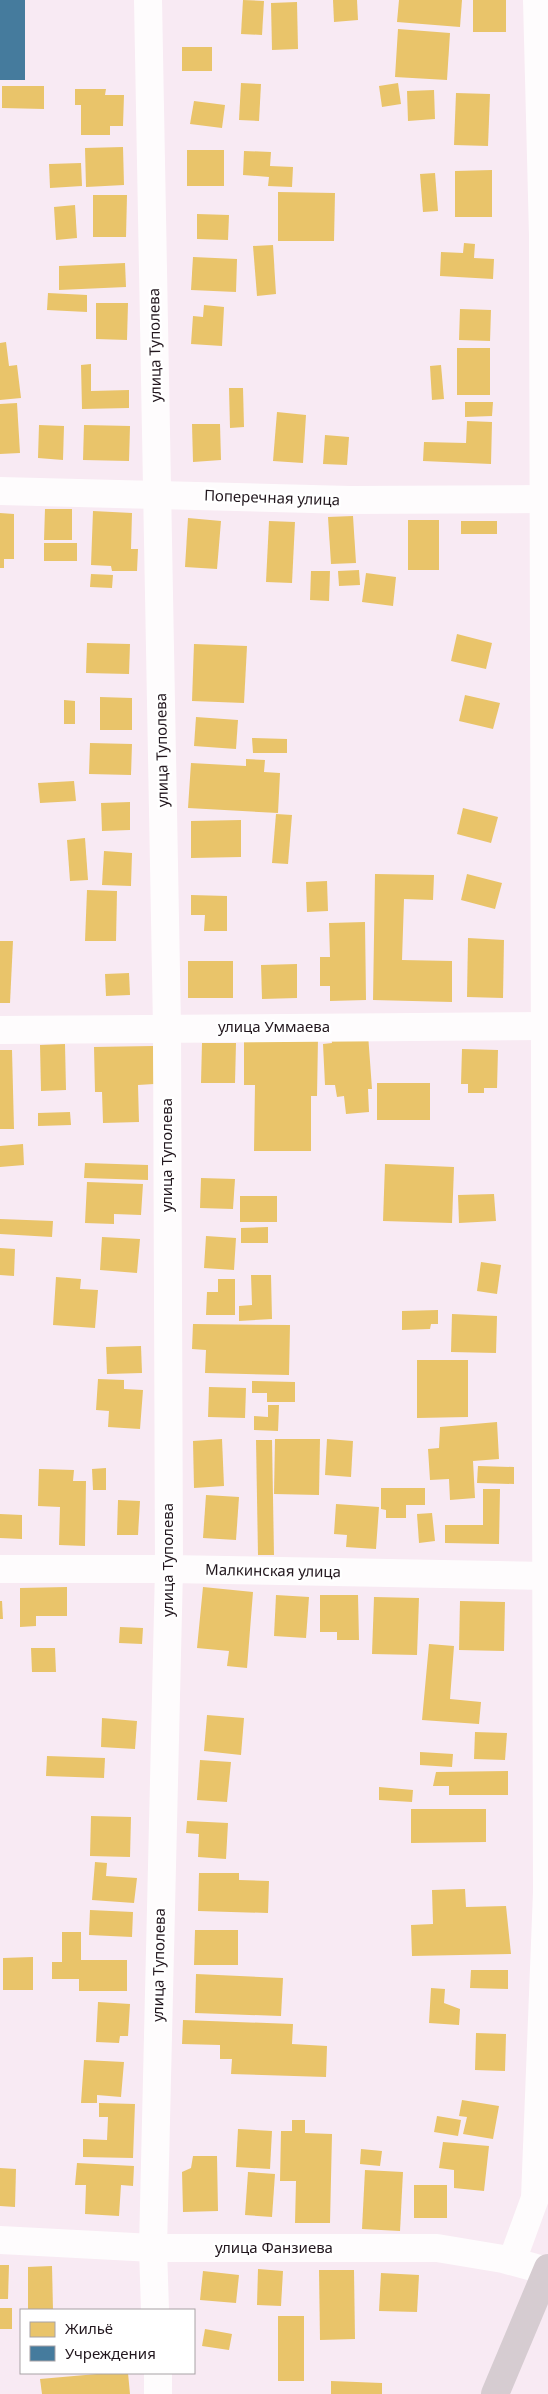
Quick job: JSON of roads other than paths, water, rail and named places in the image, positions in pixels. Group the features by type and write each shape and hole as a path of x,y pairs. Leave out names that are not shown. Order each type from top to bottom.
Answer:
{"main road":[{"path":"495,2394 547,2269"}],"street":[{"name":"улица Туполева","path":"148,0 167,1027 169,1570 153,2248 155,2309"},
{"path":"512,2261 535,2198 547,1892 547,1026 543,246 537,0"},
{"name":"Поперечная улица","path":"0,491 350,500 543,499"},
{"name":"улица Уммаева","path":"0,1030 167,1027 547,1026"},
{"name":"Малкинская улица","path":"0,1569 546,1576"},
{"name":"улица Фанзиева","path":"0,2240 153,2248 438,2248 547,2269"},
{"path":"158,2374 158,2394"}]}
